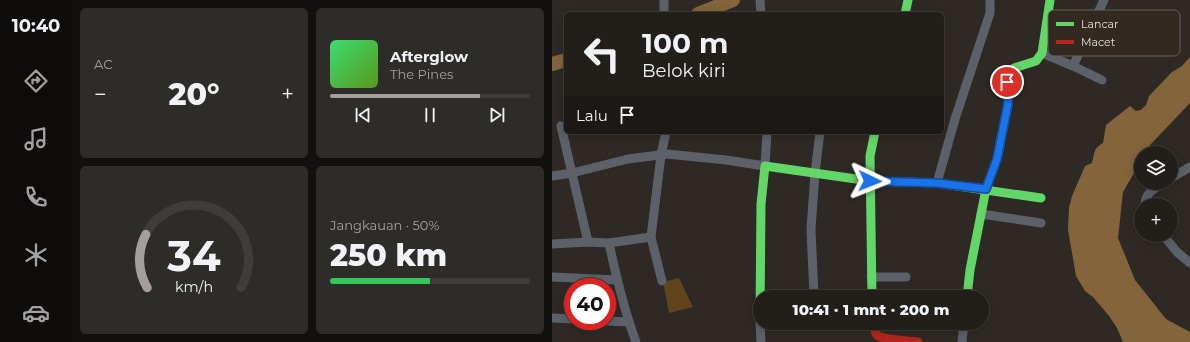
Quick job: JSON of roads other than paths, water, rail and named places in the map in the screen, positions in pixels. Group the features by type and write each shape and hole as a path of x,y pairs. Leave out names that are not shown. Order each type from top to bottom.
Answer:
{"street":[{"path":"664,0 664,12"},
{"path":"760,0 761,12"},
{"path":"905,12 908,0"},
{"path":"937,183 955,119 990,12 990,0"},
{"path":"1048,10 1050,0"},
{"path":"1099,10 1104,0"},
{"path":"968,290 970,270 986,189 997,159 1008,104 1008,74 1014,68 1036,61 1042,53 1048,13"},
{"path":"1042,53 1048,56"},
{"path":"1049,56 1102,80"},
{"path":"1073,66 1078,56"},
{"path":"561,126 588,242"},
{"path":"662,281 651,237 661,155 666,134"},
{"path":"760,290 761,204 767,134"},
{"path":"814,290 811,229 820,134"},
{"path":"872,290 870,156 875,134"},
{"path":"552,176 572,173 628,159 667,154 726,160 870,181 937,183 1041,198"},
{"path":"1178,174 1190,167"},
{"path":"981,214 1041,223"},
{"path":"552,244 609,242 651,237"},
{"path":"609,242 628,322 636,342"},
{"path":"1169,242 1177,252 1190,263"},
{"path":"871,277 906,276"},
{"path":"552,277 617,280"},
{"path":"552,318 564,319"},
{"path":"616,321 628,322"},
{"path":"760,330 761,342"},
{"path":"962,342 963,330"},
{"path":"877,339 883,338 918,342"}],"waterway":[{"path":"703,12 733,0"},
{"path":"552,64 564,61"}]}
